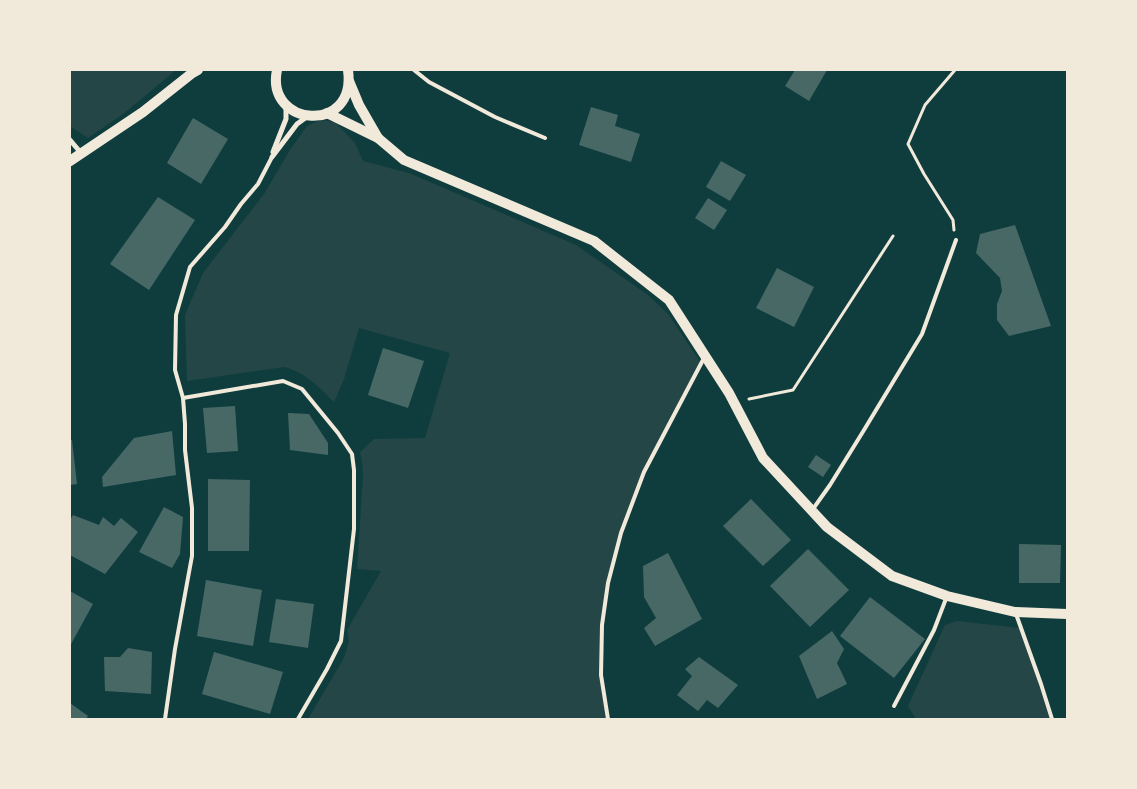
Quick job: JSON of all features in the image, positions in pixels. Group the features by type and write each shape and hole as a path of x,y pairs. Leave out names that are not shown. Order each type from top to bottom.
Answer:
{"main road":[{"path":"70,161 143,112 198,70"},
{"path":"275,71 279,95 286,105 292,110 308,116 318,116 336,108 348,91 348,75"},
{"path":"348,75 359,105 378,138"},
{"path":"327,113 378,138 404,160 594,241 669,300 733,402 763,458 827,527 892,576 947,596 1015,612 1067,614"}],"street":[{"path":"272,157 286,118 286,105"},
{"path":"272,157 297,124 308,116"},
{"path":"70,140 81,154"}],"lane":[{"path":"414,70 429,82 495,117 546,138"},
{"path":"164,719 192,556 192,508 186,450 184,398 175,370 176,315 190,266 225,227 258,184 272,157"},
{"path":"811,511 830,485 922,334 956,240"},
{"path":"608,719 601,675 602,625 608,583 621,533 644,472 705,356"},
{"path":"184,398 283,380 302,389 338,433 352,454 354,470 354,530 341,640 328,669 298,719"},
{"path":"894,706 934,630 947,596"},
{"path":"1015,612 1052,719"}],"path":[{"path":"955,70 925,105 908,144 924,174 953,220 956,240"},
{"path":"733,402 793,390 893,236"}],"shaded area":[{"path":"70,70 176,70 123,114 88,138 70,126"},
{"path":"320,120 335,122 355,143 363,161 409,173 576,245 648,295 668,314 701,363 644,472 621,533 608,583 602,625 601,675 608,719 308,719 344,658 349,641 347,630 381,571 357,569 363,475 360,452 374,439 425,438 450,353 359,328 344,379 334,402 305,376 284,367 187,381 185,315 203,273 264,194 290,150 307,126"},
{"path":"957,621 1021,628 1051,719 916,719 908,706 945,625"}],"building":[{"path":"795,70 827,70 809,101 785,86"},
{"path":"591,107 618,115 615,126 640,134 631,162 579,145"},
{"path":"193,118 228,139 201,184 167,163"},
{"path":"721,161 746,175 730,201 706,187"},
{"path":"158,197 195,220 149,290 110,264"},
{"path":"708,198 727,210 714,230 695,218"},
{"path":"1015,225 1051,326 1009,336 997,320 997,304 1002,291 1000,278 976,253 980,234"},
{"path":"777,268 814,287 794,327 756,308"},
{"path":"383,348 424,361 408,408 368,395"},
{"path":"235,406 238,451 207,453 203,408"},
{"path":"288,413 309,414 328,443 328,455 290,450"},
{"path":"172,431 176,475 103,487 102,477 134,438"},
{"path":"70,440 72,440 77,484 70,485"},
{"path":"816,455 831,465 823,477 808,467"},
{"path":"208,479 250,480 249,551 208,551"},
{"path":"751,499 791,540 763,566 723,526"},
{"path":"164,507 183,517 180,554 172,568 139,552"},
{"path":"73,515 99,525 103,517 114,526 121,518 138,532 105,574 70,555 70,520"},
{"path":"1019,544 1061,545 1060,583 1019,583"},
{"path":"808,549 849,590 810,627 770,586"},
{"path":"668,553 702,619 655,646 644,628 656,618 644,597 643,566"},
{"path":"206,580 262,590 253,646 197,636"},
{"path":"70,591 93,604 70,646"},
{"path":"870,597 925,639 894,678 840,636"},
{"path":"276,599 314,604 308,648 269,642"},
{"path":"832,631 844,649 837,663 847,684 817,699 799,656"},
{"path":"128,648 152,652 151,694 105,691 104,657 120,657"},
{"path":"214,652 283,672 270,714 202,694"},
{"path":"699,657 738,685 718,708 707,700 698,711 677,695 692,676 685,669"},
{"path":"70,703 88,716 86,719 70,719"}]}
